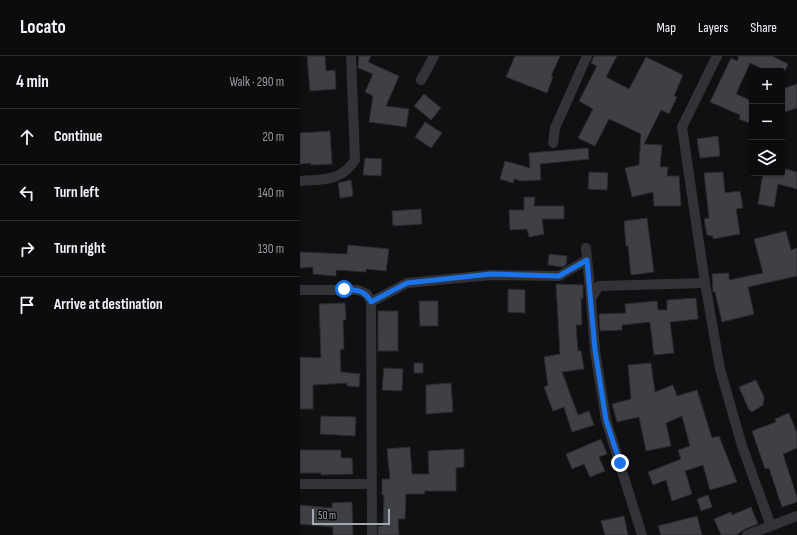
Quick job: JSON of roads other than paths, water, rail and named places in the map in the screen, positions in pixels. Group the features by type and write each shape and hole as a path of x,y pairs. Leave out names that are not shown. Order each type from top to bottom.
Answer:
{"street":[{"path":"300,181 334,178 348,171 356,160 351,56"},
{"path":"421,80 434,56"},
{"path":"553,143 555,128 587,56"},
{"path":"717,56 682,127 705,283 720,369 742,446 772,526"},
{"path":"586,248 595,350 606,420 642,535"},
{"path":"371,302 407,283 491,274 559,276 587,260"},
{"path":"591,299 599,286 705,283"},
{"path":"300,290 358,290 367,294 371,302 372,535"},
{"path":"300,484 372,484"},
{"path":"747,535 797,516"}]}
